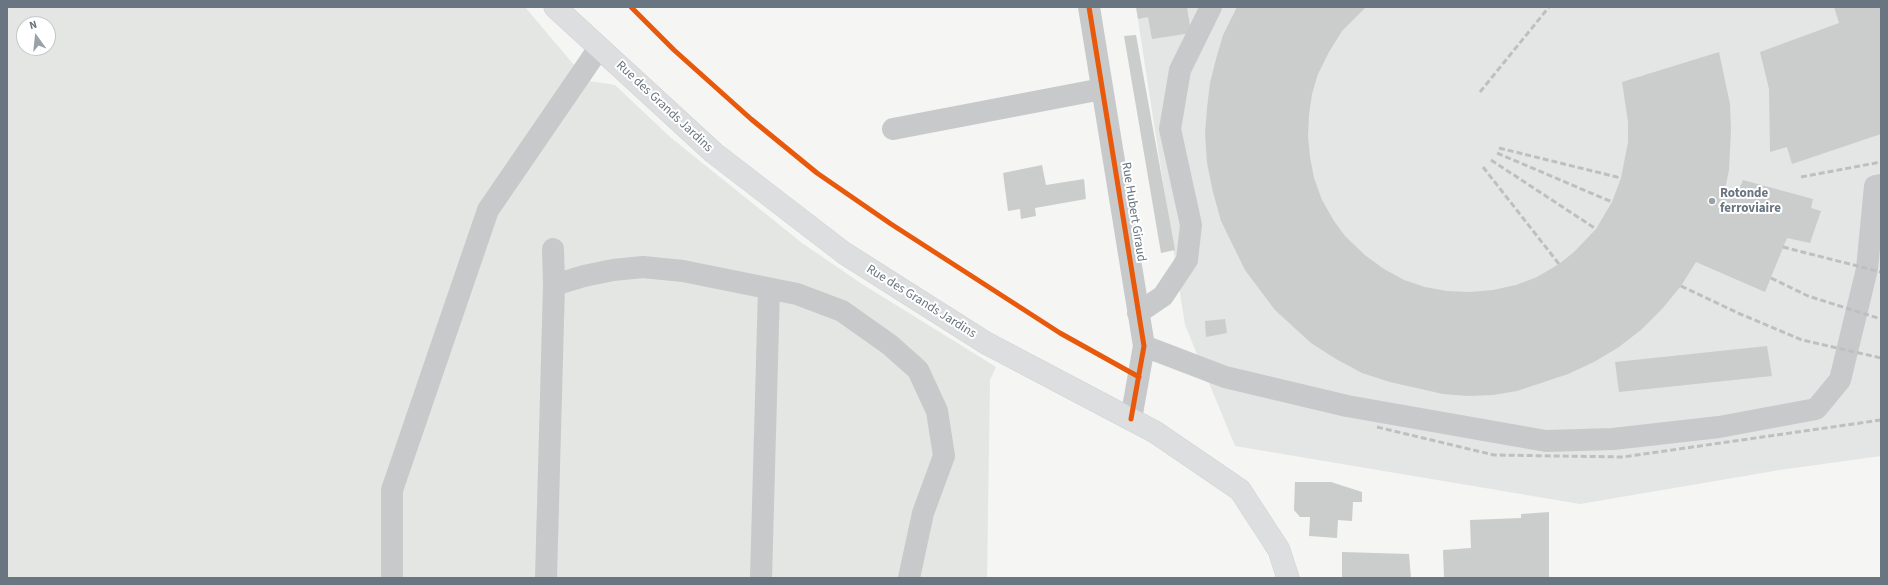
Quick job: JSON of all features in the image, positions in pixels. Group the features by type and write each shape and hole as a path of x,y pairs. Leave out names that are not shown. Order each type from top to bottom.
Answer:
{"main road":[{"name":"Rue des Grands Jardins","path":"555,7 714,153 844,253 986,343 1155,432 1240,490 1279,550 1288,578"}],"street":[{"name":"Rue Hubert Giraud","path":"1089,7 1144,346 1130,419"},
{"path":"1138,313 1163,296 1187,260 1191,225 1170,129 1180,70 1211,7"},
{"path":"392,578 392,490 488,210 599,48"},
{"path":"893,129 1102,89"},
{"path":"1144,346 1233,379 1347,406 1546,441 1613,440 1712,428 1816,409 1840,380 1867,269 1875,186 1881,184"},
{"path":"546,578 554,285 553,249"},
{"path":"554,285 584,276 613,270 643,267 683,271 797,294 842,311 890,345 918,370 937,411 944,456 923,513 909,578"},
{"path":"761,578 769,289"}],"shaded area":[{"path":"7,7 525,7 589,81 615,85 670,137 802,243 862,284 996,367 990,380 987,578 7,578"},
{"path":"1136,7 1881,7 1881,456 1780,470 1580,504 1235,446 1185,325"}],"building":[{"path":"1136,7 1187,7 1191,33 1152,39 1148,17 1138,19"},
{"name":"Rotonde ferroviaire","path":"1237,7 1366,7 1342,31 1318,74 1312,94 1309,115 1308,136 1310,157 1314,178 1322,200 1345,236 1366,256 1384,269 1404,280 1425,287 1447,291 1470,292 1493,290 1516,285 1537,277 1559,264 1574,252 1596,229 1612,202 1621,178 1628,142 1628,122 1622,82 1719,52 1730,104 1731,130 1729,170 1725,189 1737,194 1743,180 1813,199 1811,208 1821,211 1810,243 1787,238 1765,292 1696,262 1681,286 1662,309 1642,329 1619,347 1594,362 1568,374 1517,391 1493,395 1468,396 1443,394 1390,382 1362,373 1311,343 1275,310 1245,270 1221,221 1207,163 1205,133 1210,83 1216,59 1223,35"},
{"path":"1834,7 1881,7 1881,134 1792,164 1787,147 1770,152 1769,89 1760,52 1839,23"},
{"path":"1136,35 1175,250 1161,253 1124,36"},
{"path":"1042,165 1046,185 1084,179 1086,199 1035,208 1036,216 1021,219 1020,209 1008,211 1003,173"},
{"path":"1225,319 1227,333 1206,337 1205,321"},
{"path":"1767,346 1772,376 1619,392 1615,362"},
{"path":"1295,482 1331,482 1362,492 1362,502 1353,502 1352,521 1338,520 1337,538 1309,536 1310,517 1300,517 1294,510"},
{"path":"1549,512 1549,578 1444,578 1443,550 1471,548 1470,520 1521,518 1521,514"},
{"path":"1342,552 1409,554 1411,578 1342,578"}],"railway":[{"path":"1480,92 1549,7"},
{"path":"1499,148 1621,178"},
{"path":"1497,153 1612,202"},
{"path":"1491,160 1596,229"},
{"path":"1801,177 1881,162"},
{"path":"1483,167 1559,264"},
{"path":"1783,247 1881,272"},
{"path":"1771,278 1808,296 1881,319"},
{"path":"1681,286 1738,313 1802,340 1881,358"},
{"path":"1377,427 1494,455 1623,457 1881,420"}],"cycle path":[{"path":"631,7 674,50 751,119 817,173 891,224 1060,333 1139,377"},
{"path":"1089,7 1144,346 1131,419"}],"place":[{"name":"Rotonde ferroviaire","path":"1712,201"}]}
